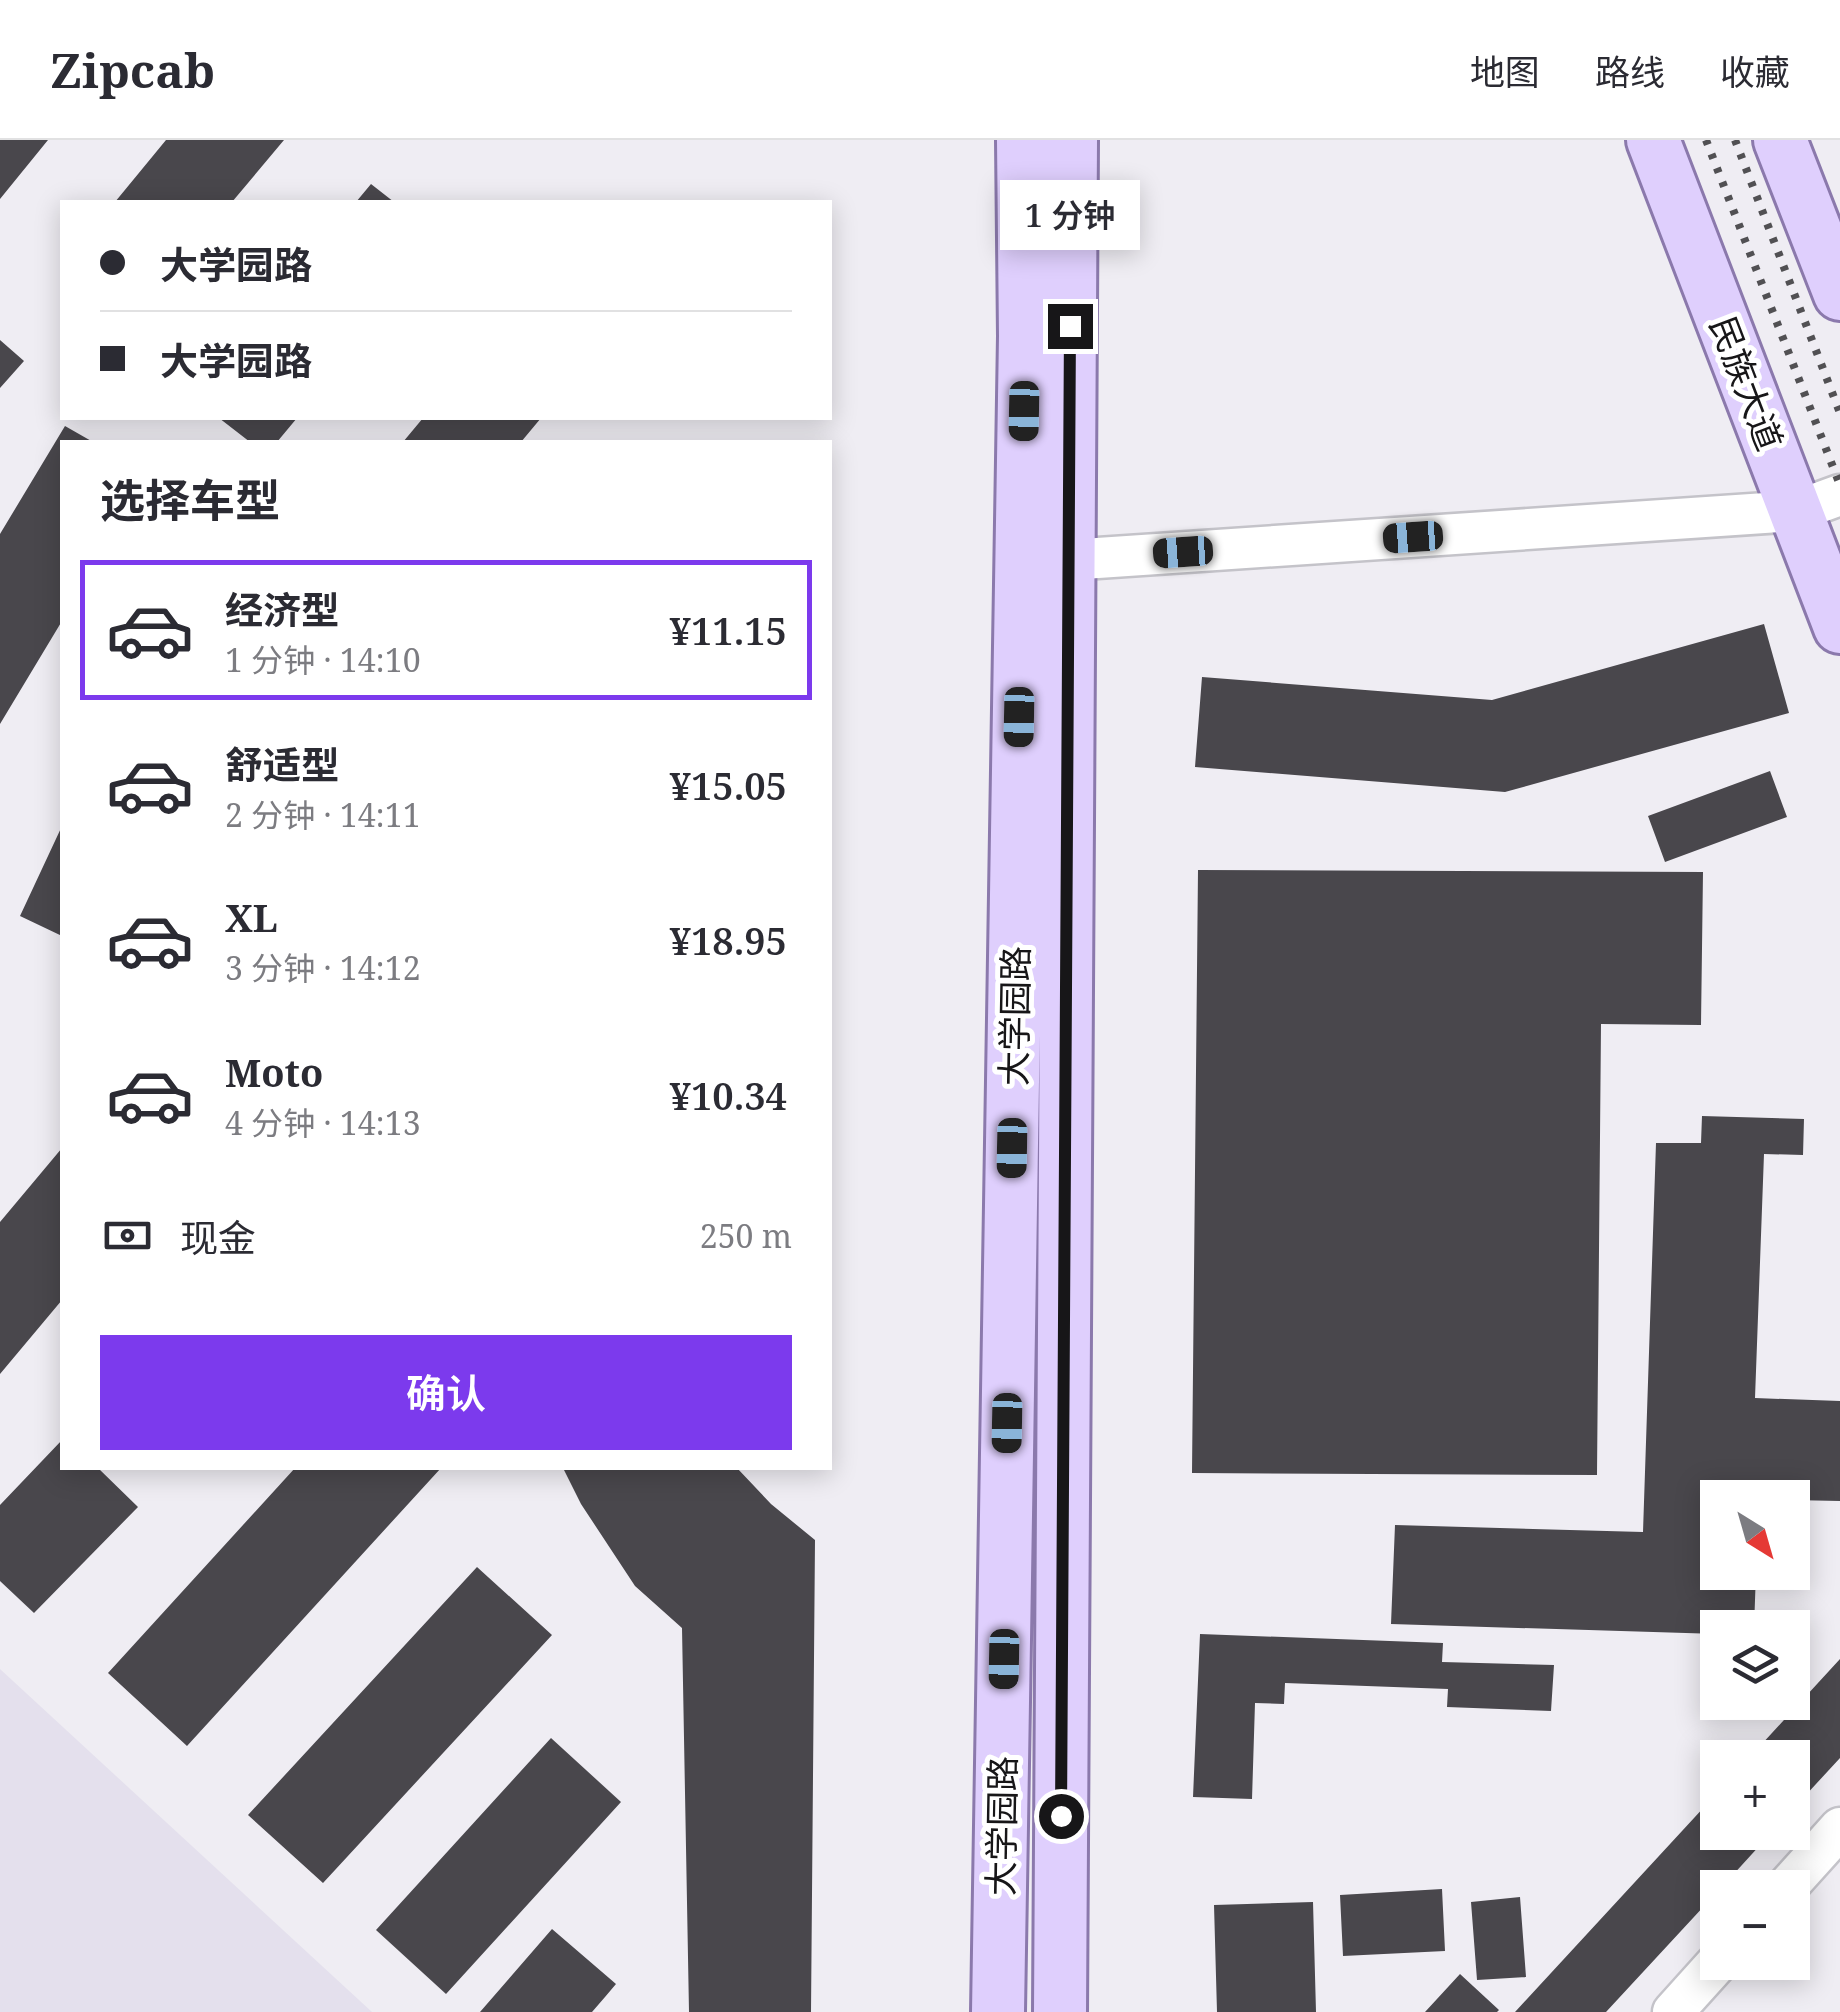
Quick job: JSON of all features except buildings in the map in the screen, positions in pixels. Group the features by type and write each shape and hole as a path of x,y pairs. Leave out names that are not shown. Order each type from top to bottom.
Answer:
{"main road":[{"name":"大学园路","path":"1023,140 1025,336 1045,560 1060,2012"},
{"name":"大学园路","path":"998,2012 1045,560 1070,140"},
{"name":"民族大道","path":"1653,140 1818,503 1840,627"},
{"path":"1780,140 1840,294"}],"street":[{"path":"1045,560 1818,503"},
{"path":"1802,1870 1840,1828"},
{"path":"1673,2012 1702,1980"}],"shaded area":[{"path":"0,1669 372,2012 0,2012"}],"railway":[{"path":"1706,140 1840,485"},
{"path":"1735,140 1840,413"}],"route":[{"path":"1061,1816 1070,326"}]}
